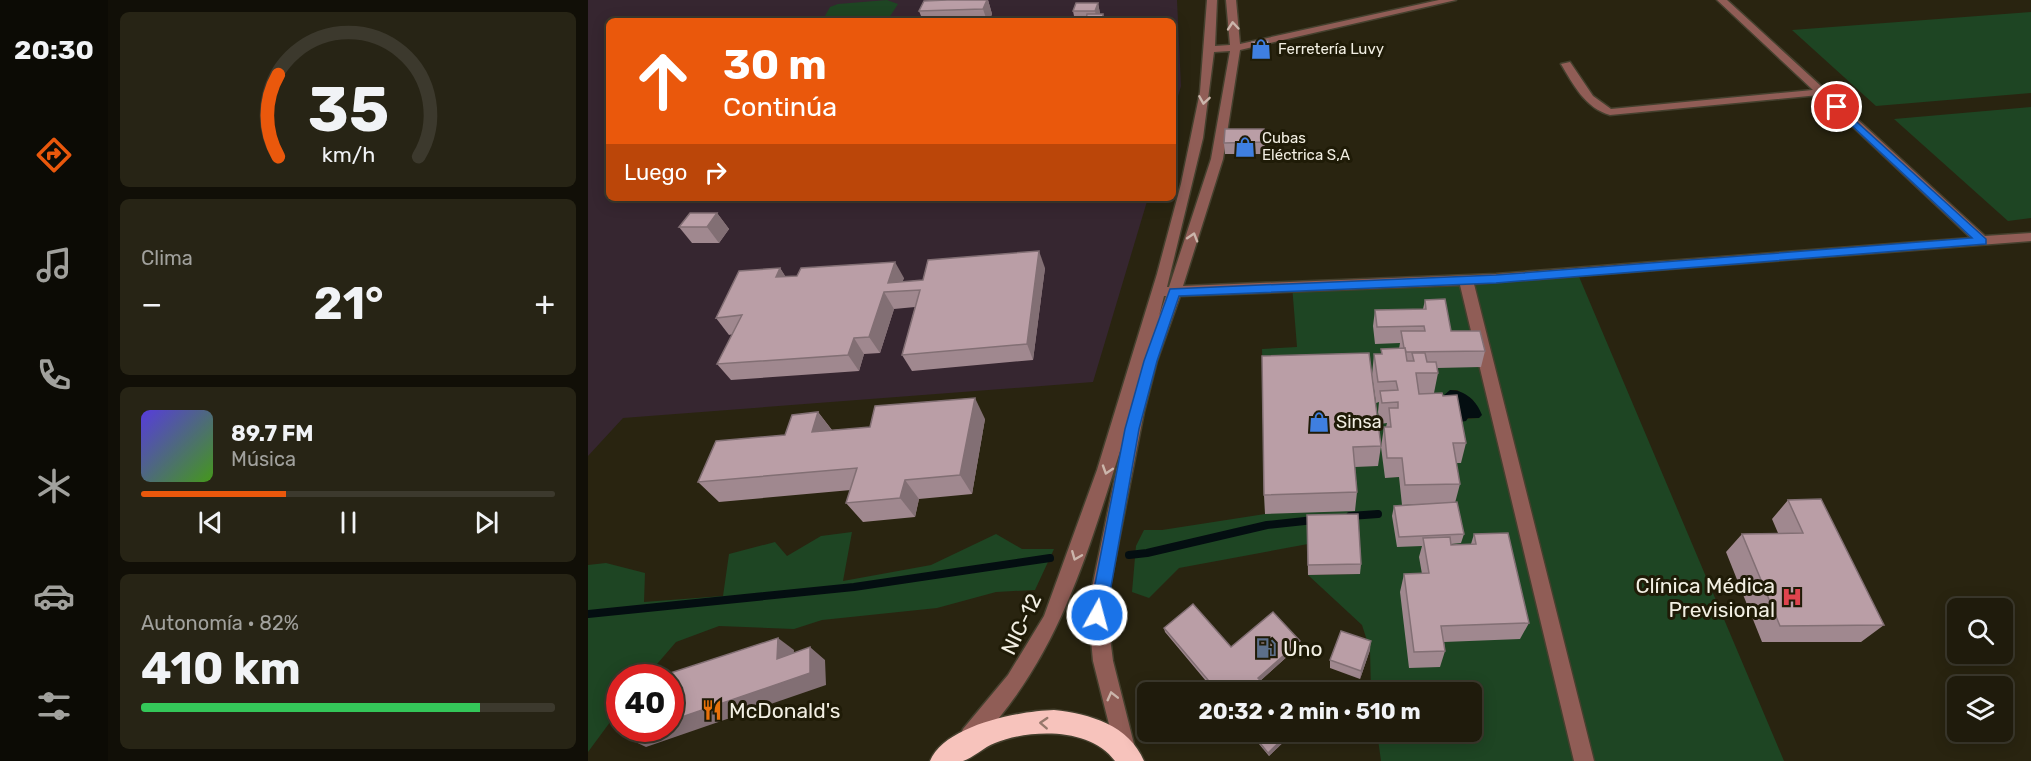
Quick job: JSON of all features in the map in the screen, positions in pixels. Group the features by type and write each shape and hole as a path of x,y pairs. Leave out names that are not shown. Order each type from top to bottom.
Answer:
{"highway":[{"path":"950,755 998,730 1039,722 1078,726 1107,734 1129,757"}],"street":[{"path":"1129,757 1103,661 1097,615 1117,502 1166,292 1194,151 1211,49 1212,0"},
{"path":"1166,292 1217,159 1235,48 1231,0"},
{"path":"1211,49 1235,48 1451,0"},
{"path":"1722,0 1982,241"},
{"path":"1566,64 1590,101 1610,112 1821,92"},
{"path":"1166,292 1466,280 2031,237"},
{"path":"1466,280 1584,761"},
{"name":"NIC-12","path":"950,755 999,707 1028,664 1052,620 1097,501 1166,292"}],"shaded area":[{"path":"588,0 1177,0 1181,86 1176,103 1176,18 606,18 606,201 1147,201 1093,382 623,418 588,456"},
{"path":"1450,390 1470,397 1482,415 1479,418 1468,418 1460,422 1443,396"}],"green space":[{"path":"887,0 898,4 889,18 824,18 830,7 838,4"},
{"path":"2031,12 2031,93 1876,106 1792,30"},
{"path":"2031,107 2031,218 2008,221 1894,119"},
{"path":"1577,272 1784,761 1381,761 1378,742 1482,742 1482,682 1371,682 1370,650 1362,625 1308,575 1360,574 1308,544 1179,568 1149,598 1132,592 1136,546 1144,530 1162,530 1265,514 1262,349 1297,347 1292,285","holes":["1450,390 1457,390 1473,400 1479,418 1466,419","1394,402 1461,462 1385,477 1395,423"]},
{"path":"852,532 843,581 931,565 996,534 1022,549 1054,549 1035,590 996,592 937,608 822,620 794,629 719,626 676,642 657,664 606,664 606,728 588,752 588,565 606,563 645,573 644,602 723,596 729,554 775,542 787,556 821,536"}],"building":[{"path":"987,0 983,9 919,11 924,1"},
{"path":"1076,3 1098,3 1095,11 1073,11"},
{"path":"1087,14 1103,14 1102,18 1086,18"},
{"path":"1268,40 1270,47 1253,48 1252,42"},
{"path":"1225,129 1264,129 1264,142 1224,143"},
{"path":"690,213 717,213 707,227 679,227"},
{"path":"1039,251 1027,344 902,355 920,290 884,292 869,337 854,338 848,355 717,364 742,315 716,318 739,271 780,268 776,277 797,276 801,268 895,262 888,283 923,280 928,260"},
{"path":"1445,299 1451,331 1480,331 1485,351 1406,352 1401,331 1425,331 1424,326 1377,327 1375,310 1426,309 1425,300"},
{"path":"1405,348 1407,361 1414,361 1412,353 1425,353 1427,362 1436,362 1438,373 1416,373 1419,394 1457,395 1466,443 1453,443 1460,484 1405,485 1402,458 1387,458 1384,427 1391,427 1389,408 1398,408 1398,402 1382,403 1380,391 1398,390 1396,381 1378,382 1374,354 1382,354 1381,349"},
{"name":"Sinsa","path":"1369,353 1381,446 1353,447 1357,492 1264,495 1262,356"},
{"path":"975,398 960,475 905,480 900,498 846,503 857,468 698,482 716,441 785,435 792,415 818,412 812,432 870,427 875,406"},
{"path":"1821,499 1884,625 1780,626 1742,534 1803,533 1788,500"},
{"path":"1457,502 1464,534 1399,537 1394,506"},
{"path":"1358,514 1361,564 1308,565 1307,515"},
{"path":"1508,533 1529,623 1441,626 1445,651 1414,652 1404,574 1429,573 1423,538 1450,537 1451,545 1476,544 1474,534"},
{"name":"Uno","path":"1193,604 1231,647 1273,612 1300,641 1258,678 1262,682 1210,682 1164,628"},
{"path":"1341,631 1371,641 1361,671 1330,660"},
{"path":"778,638 777,659 810,647 810,673 684,716 684,669"},
{"path":"1259,742 1280,742 1268,753"}],"waterway":[{"path":"1350,516 1378,514"},
{"path":"1129,555 1147,553 1267,525 1314,520"},
{"path":"588,614 854,587 1050,558"}],"place":[{"name":"Ferretería Luvy","path":"1261,49"},
{"name":"Cubas Eléctrica S,A","path":"1245,147"},
{"name":"Sinsa","path":"1319,422"},
{"name":"Clínica Médica Previsional","path":"1792,597"},
{"name":"Uno","path":"1266,648"},
{"name":"McDonald's","path":"712,710"}],"route":[{"path":"1097,615 1132,429 1150,361 1174,292 1496,279 1982,241 1837,107"}]}
